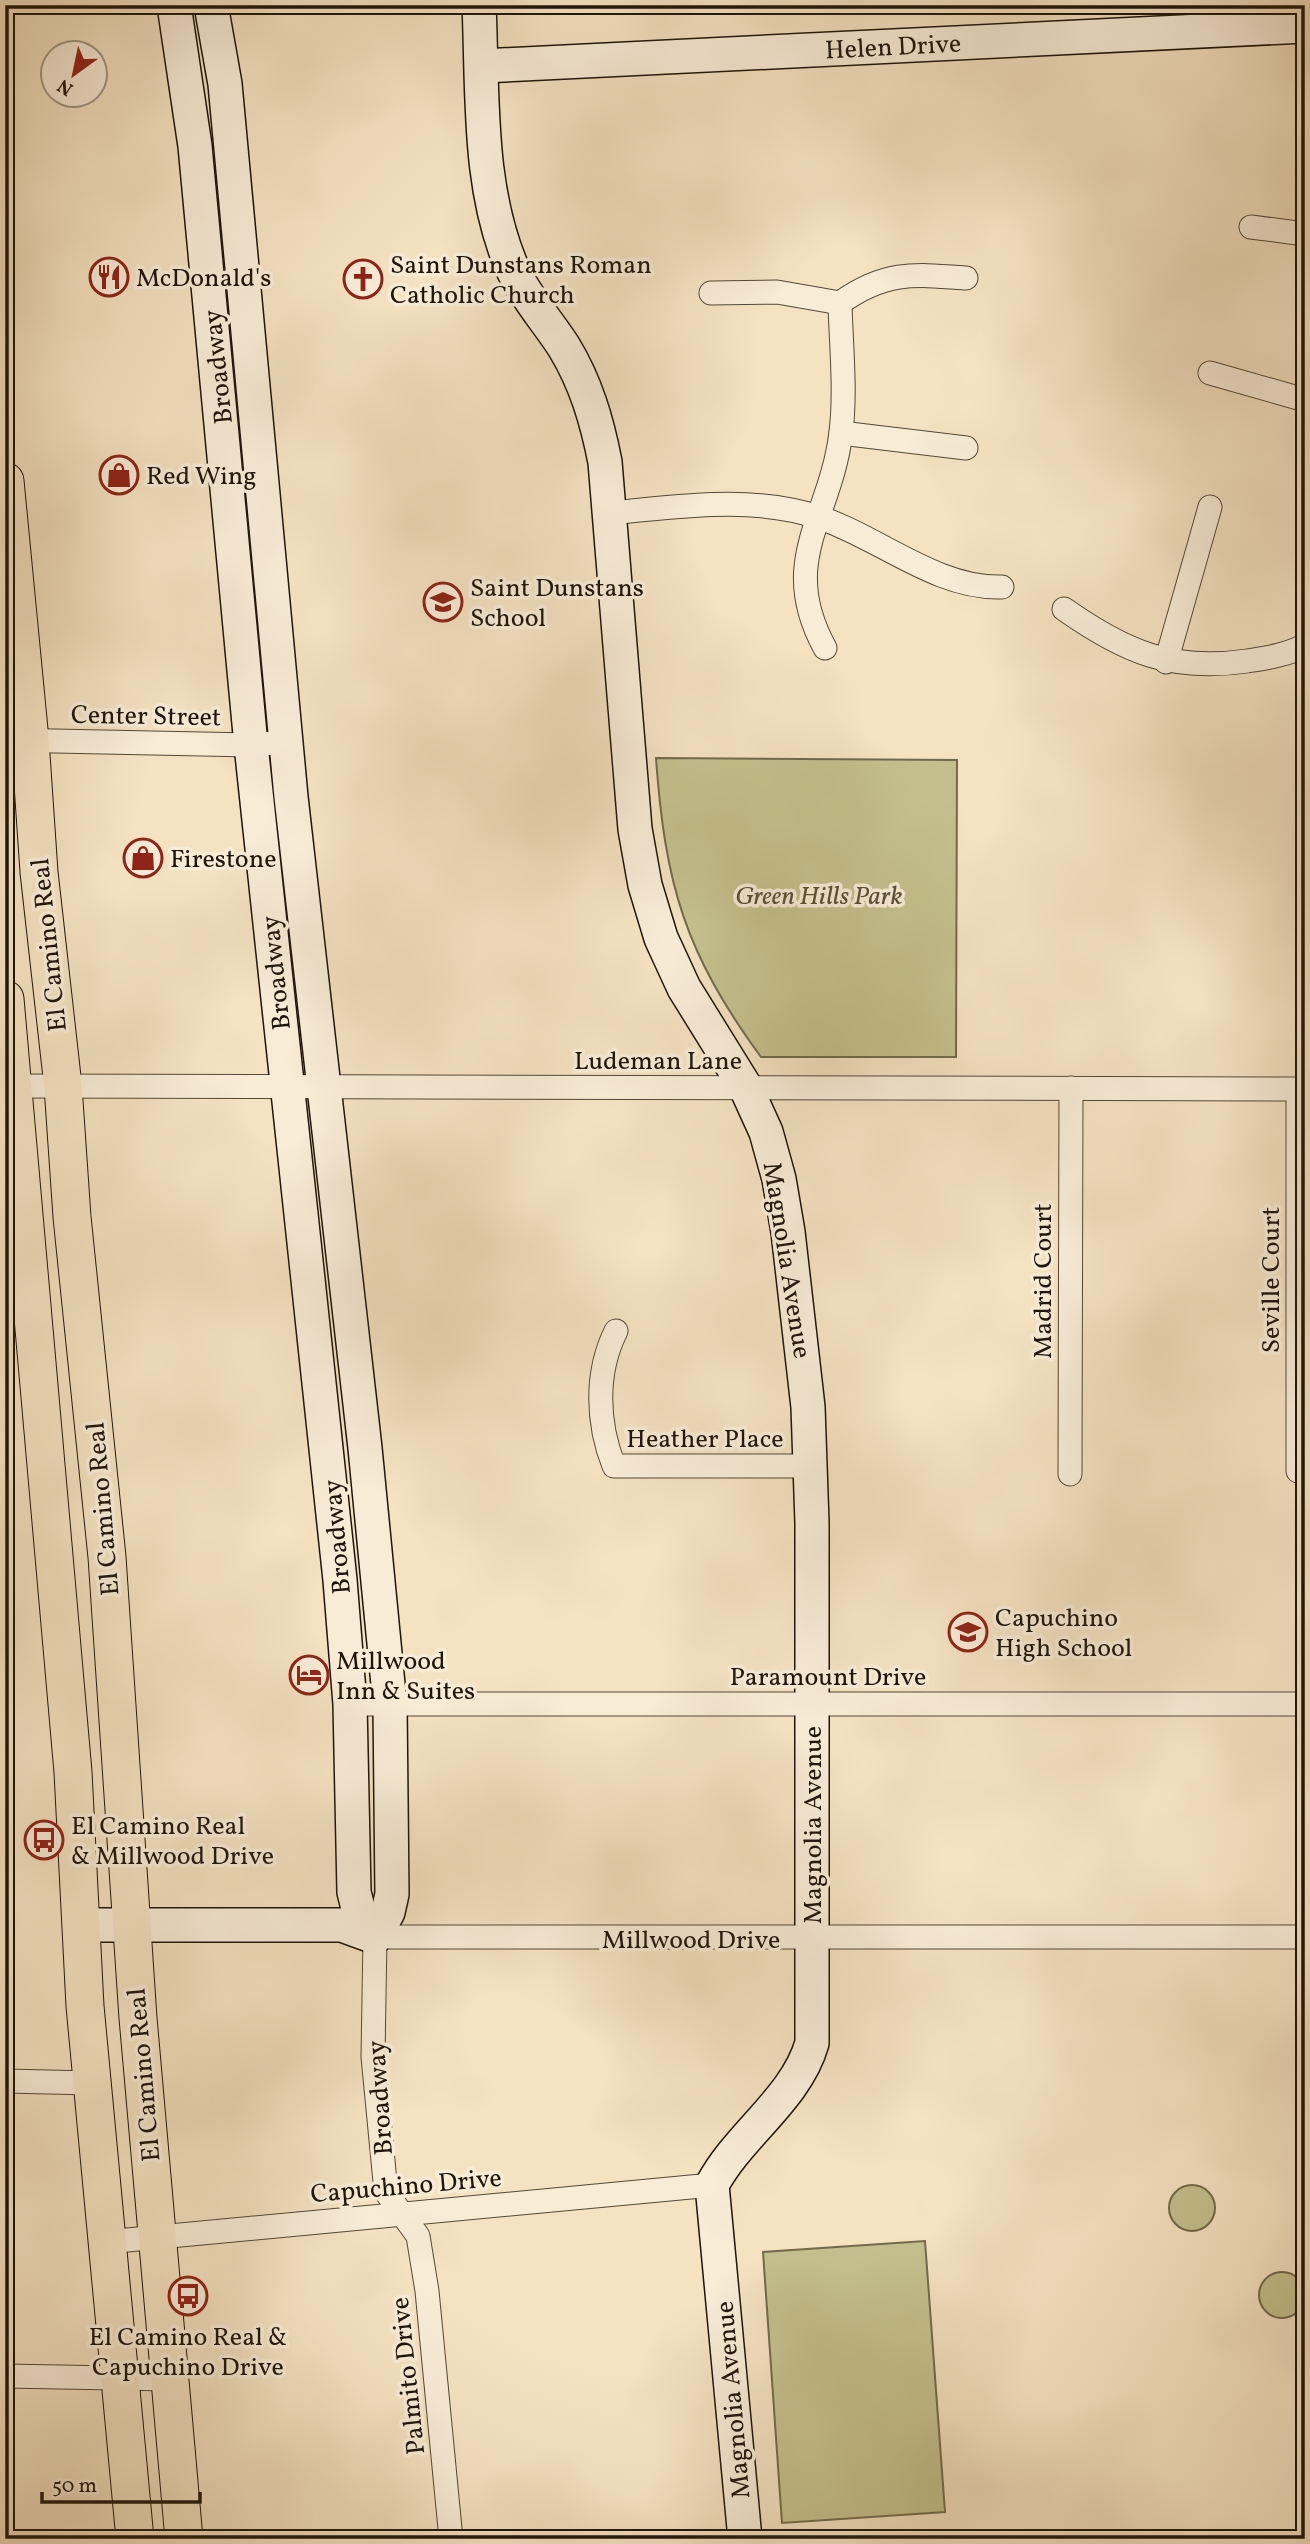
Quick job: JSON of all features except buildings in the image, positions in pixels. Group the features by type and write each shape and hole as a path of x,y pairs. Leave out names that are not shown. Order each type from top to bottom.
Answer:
{"main road":[{"name":"El Camino Real","path":"5,481 18,740 38,872 63,1086 72,1217 108,1569 131,1924 184,2539"},
{"name":"El Camino Real","path":"5,999 66,1678 92,2083 135,2539"}],"street":[{"name":"Broadway","path":"174,5 195,146 251,745 327,1450 351,1704 354,1892 359,1912 375,1937"},
{"name":"Broadway","path":"211,5 225,84 285,742 321,1087 365,1448 390,1705 392,1894 388,1912 375,1937 373,2057 386,2192 401,2213"},
{"name":"Magnolia Avenue","path":"479,5 489,192 498,231 515,274 582,380 596,420 605,462 635,829 645,885 661,938 684,988 746,1088 766,1132 779,1179 796,1290 810,1466 814,1704 812,2043 807,2061 798,2076 728,2157 712,2185 745,2539"},
{"name":"Helen Drive","path":"482,66 1305,26"},
{"path":"1251,227 1305,234"},
{"path":"711,293 776,292 839,303 878,280 902,275 967,278"},
{"path":"825,648 806,602 804,574 841,433 839,303"},
{"path":"1210,373 1305,400"},
{"path":"841,433 966,448"},
{"path":"609,513 729,504 783,509 818,517 940,574 972,584 1002,587"},
{"path":"1166,662 1210,507"},
{"path":"1064,609 1092,628 1137,652 1166,662 1224,664 1264,659 1305,645"},
{"name":"Center Street","path":"18,740 251,745 285,742"},
{"name":"Ludeman Lane","path":"11,1087 1302,1089"},
{"name":"Madrid Court","path":"1070,1474 1071,1088"},
{"name":"Seville Court","path":"1298,1471 1302,1089"},
{"name":"Heather Place","path":"616,1331 608,1346 601,1379 602,1425 614,1466 810,1466"},
{"name":"Paramount Drive","path":"351,1704 1305,1704"},
{"name":"Millwood Drive","path":"80,1925 342,1925 375,1937 1305,1937"},
{"path":"5,2081 92,2083"},
{"name":"Capuchino Drive","path":"106,2242 712,2185"},
{"name":"Palmito Drive","path":"401,2213 418,2236 427,2291 450,2539"},
{"path":"5,2376 170,2379"}],"green space":[{"name":"Green Hills Park","path":"656,758 957,760 956,1057 761,1057 714,984 683,916 666,844"},
{"path":"1192,2185 1208,2192 1215,2208 1208,2224 1192,2231 1176,2224 1169,2208 1176,2192"},
{"path":"925,2241 945,2512 782,2523 763,2252"},
{"path":"1282,2272 1298,2279 1305,2295 1298,2311 1282,2318 1266,2311 1259,2295 1266,2279"}],"place":[{"name":"McDonald's","path":"109,277"},
{"name":"Saint Dunstans Roman Catholic Church","path":"363,279"},
{"name":"Red Wing","path":"119,475"},
{"name":"Saint Dunstans School","path":"443,602"},
{"name":"Firestone","path":"143,858"},
{"name":"Capuchino High School","path":"968,1632"},
{"name":"Millwood Inn & Suites","path":"309,1675"},
{"name":"El Camino Real & Millwood Drive","path":"44,1840"},
{"name":"El Camino Real & Capuchino Drive","path":"188,2296"}]}
